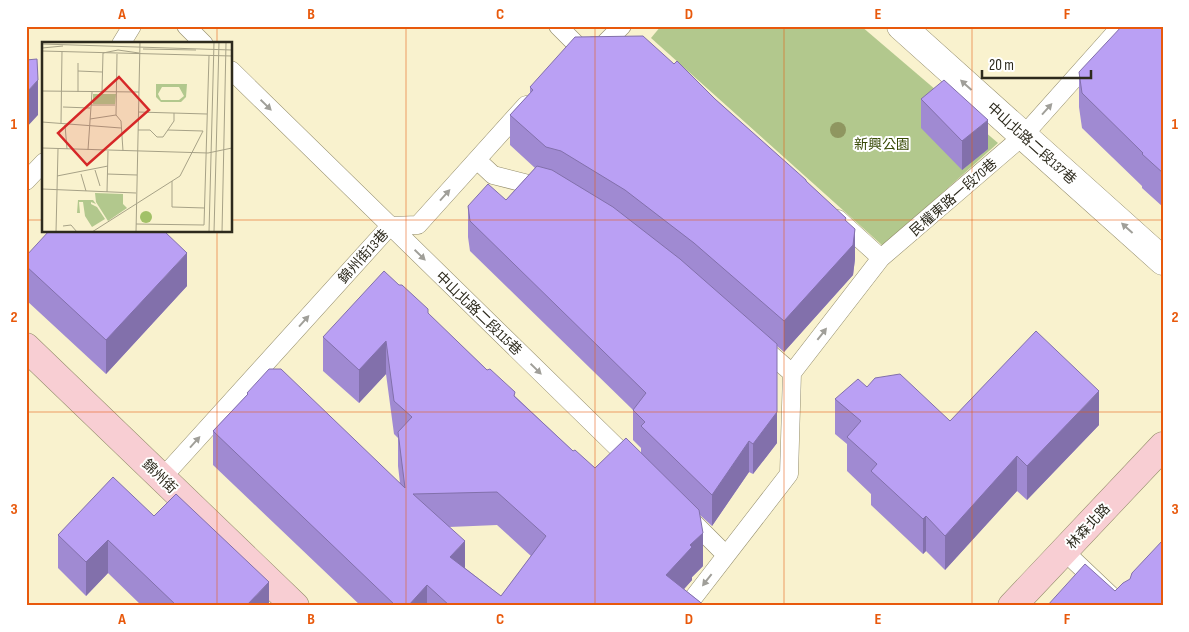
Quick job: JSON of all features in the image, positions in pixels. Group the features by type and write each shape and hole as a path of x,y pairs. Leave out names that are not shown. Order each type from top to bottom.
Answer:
{"street":[{"name":"中山北路二段137巷","path":"900,26 1163,261"},
{"name":"錦州街","path":"26,347 295,606"},
{"name":"林森北路","path":"1012,606 1163,446"}],"lane":[{"path":"123,42 132,26"},
{"path":"186,26 202,42"},
{"path":"558,26 579,47"},
{"name":"民權東路一段70巷","path":"792,373 882,258 1023,136 1121,26"},
{"path":"566,61 579,47 603,45 626,28"},
{"name":"中山北路二段115巷","path":"232,71 642,473"},
{"name":"錦州街13巷","path":"162,478 390,226 418,225 534,96"},
{"path":"477,160 494,175 556,191"},
{"path":"26,181 42,164"},
{"path":"822,205 882,258"},
{"path":"687,606 789,474 792,373 747,333"},
{"path":"677,507 726,555"},
{"path":"1064,551 1122,606"}],"green space":[{"name":"新興公園","path":"661,26 861,26 998,143 883,246 651,38"}],"building":[{"path":"1122,26 1163,26 1163,173 1082,93 1079,72"},
{"path":"643,36 674,64 677,61 715,99 806,180 855,229 853,245 784,321 694,243 625,190 561,151 546,147 510,115 533,90 530,87 575,37"},
{"path":"37,59 38,80 26,93 26,60"},
{"path":"944,80 988,120 962,141 921,99"},
{"path":"537,166 552,170 613,207 680,259 777,344 777,412 753,444 749,441 712,495 641,426 645,422 633,410 646,393 470,221 468,206 488,184 506,200"},
{"path":"48,232 165,232 187,253 106,340 26,266 26,256"},
{"path":"384,271 428,309 428,313 487,370 490,369 515,392 514,396 573,451 575,450 595,468 626,438 699,510 703,533 690,545 692,547 666,575 705,606 450,606 427,585 408,606 396,606 213,431 269,369 281,369 405,488 398,432 412,417 394,401 386,341 359,370 323,337","holes":["497,492 546,536 501,596 450,557 465,541 413,494"]},
{"path":"1036,331 1099,391 1027,466 1017,456 945,536 926,516 923,519 871,471 877,464 847,437 861,421 835,399 858,379 867,387 875,378 900,374 950,421"},
{"path":"113,477 154,516 176,494 269,582 246,606 177,606 108,540 86,562 58,535"},
{"path":"1163,540 1163,606 1047,606 1085,564 1115,591 1130,579 1132,573"}]}
